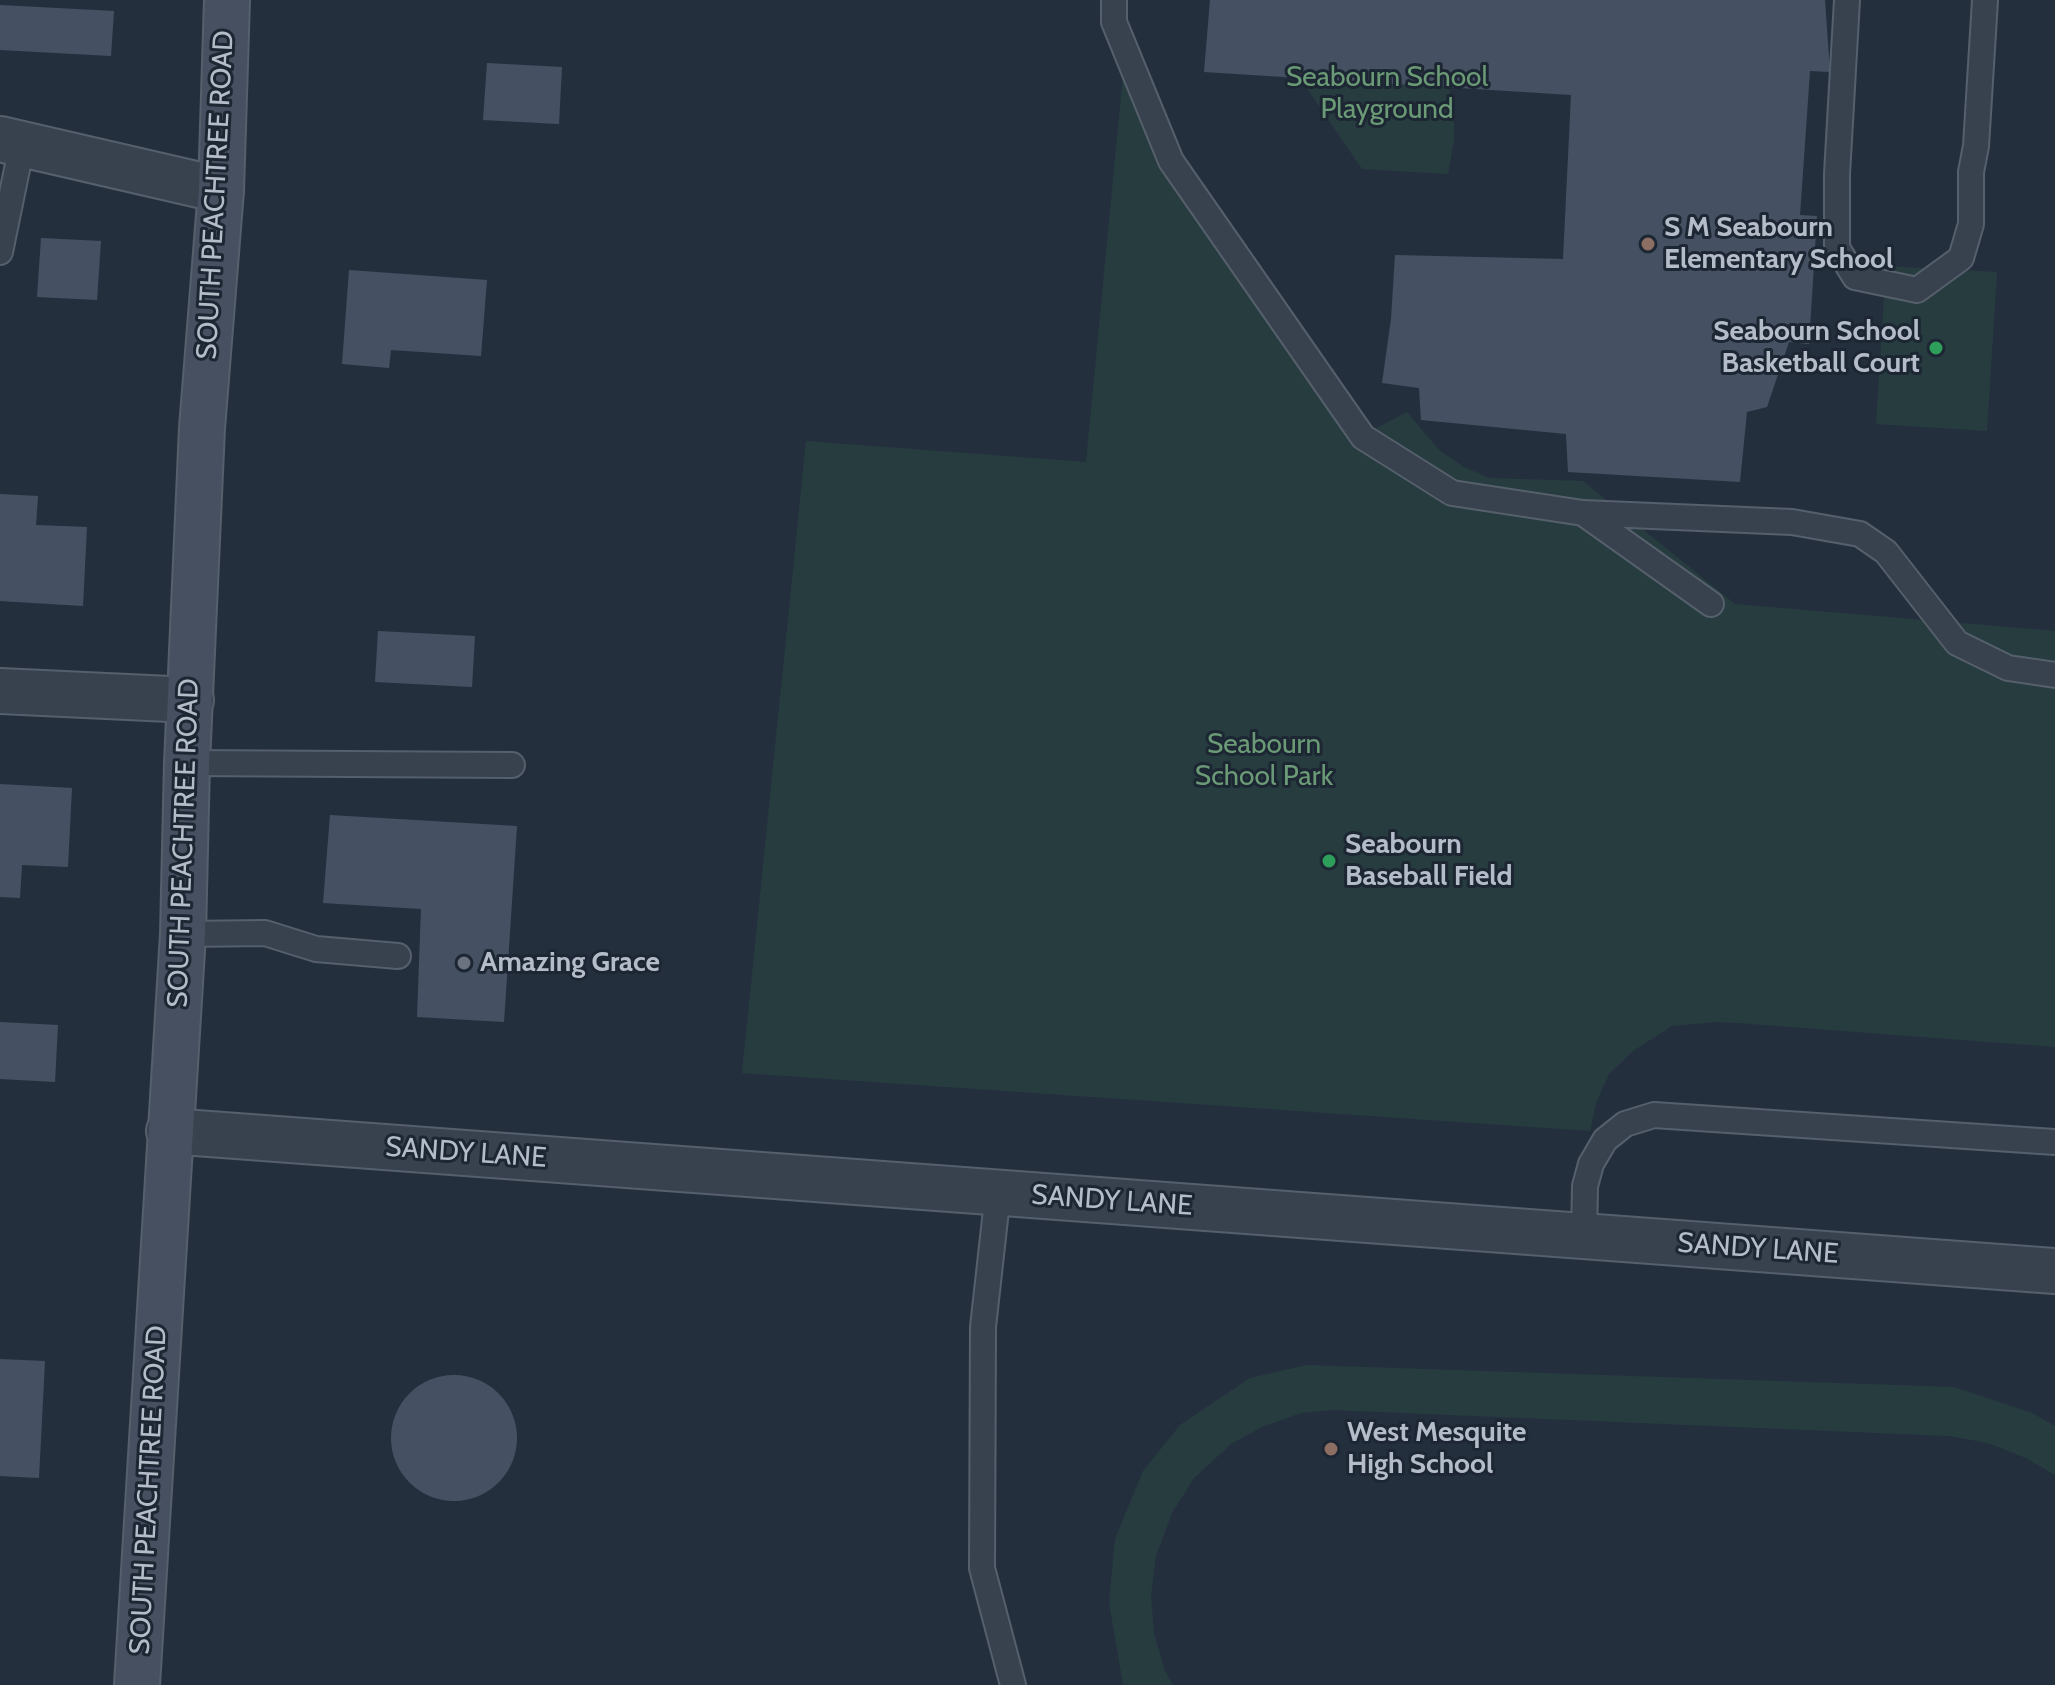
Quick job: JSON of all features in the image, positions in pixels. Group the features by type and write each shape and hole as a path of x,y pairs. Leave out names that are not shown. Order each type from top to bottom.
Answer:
{"main road":[{"name":"SOUTH PEACHTREE ROAD","path":"137,1685 183,934 187,763 202,428 221,190 227,0"}],"street":[{"path":"11,142 221,190"},
{"path":"0,691 191,700"},
{"name":"SANDY LANE","path":"169,1131 2055,1271"}],"lane":[{"path":"1114,0 1114,22 1171,161 1363,437 1452,493 1583,513 1792,522 1860,534 1886,552 1957,643 2008,668 2055,675"},
{"path":"1847,0 1837,174 1837,248 1855,277 1917,290 1961,258 1971,224 1971,172 1976,146 1985,0"},
{"path":"0,252 11,142"},
{"path":"1583,513 1711,604"},
{"path":"187,763 512,765"},
{"path":"183,934 265,933 316,949 398,956"},
{"path":"1584,1236 1585,1186 1591,1164 1605,1140 1625,1124 1654,1115 2055,1142"},
{"path":"998,1192 983,1327 982,1568 1013,1685"}],"green space":[{"name":"Seabourn School Playground","path":"1261,21 1446,74 1454,111 1454,139 1448,174 1362,169"},
{"name":"Seabourn School Park","path":"1123,75 1371,431 1407,412 1439,450 1464,467 1489,478 1583,481 1735,604 2055,631 2055,1047 1738,1023 1672,1026 1633,1051 1609,1074 1596,1103 1590,1131 742,1073 806,441 1086,462"},
{"name":"Seabourn School Basketball Court","path":"1886,266 1997,272 1987,431 1876,424"},
{"path":"1307,1365 1954,1387 2032,1413 2055,1426 2055,1475 2026,1458 1988,1443 1949,1436 1332,1410 1301,1413 1262,1427 1231,1444 1194,1478 1172,1513 1156,1556 1151,1595 1154,1634 1165,1671 1173,1685 1123,1685 1109,1602 1115,1539 1143,1471 1180,1425 1250,1378"}],"building":[{"path":"1210,0 1825,0 1830,72 1810,71 1800,215 1817,216 1809,344 1789,342 1767,407 1747,412 1740,482 1568,472 1566,434 1421,420 1419,388 1382,383 1391,319 1395,255 1563,259 1571,95 1204,72"},
{"path":"0,5 114,11 111,56 0,50"},
{"path":"487,63 562,67 559,124 483,120"},
{"path":"41,238 101,241 97,300 37,297"},
{"path":"349,270 487,280 481,356 391,350 389,368 342,364"},
{"path":"0,494 38,496 36,525 87,527 83,606 0,601"},
{"path":"378,631 475,636 472,687 375,682"},
{"path":"0,784 72,788 68,867 22,865 20,898 0,897"},
{"name":"Amazing Grace","path":"330,815 517,826 504,1022 417,1017 421,909 323,903"},
{"path":"0,1022 58,1025 55,1082 0,1079"},
{"path":"0,1359 45,1361 39,1478 0,1476"},
{"path":"454,1375 478,1380 498,1394 512,1414 517,1438 512,1462 498,1482 478,1496 454,1501 430,1496 410,1482 396,1462 391,1438 396,1414 410,1394 430,1380"}],"place":[{"name":"S M Seabourn Elementary School","path":"1648,244"},
{"name":"Seabourn School Basketball Court","path":"1936,348"},
{"name":"Seabourn Baseball Field","path":"1329,861"},
{"name":"Amazing Grace","path":"464,963"},
{"name":"West Mesquite High School","path":"1331,1449"}]}
